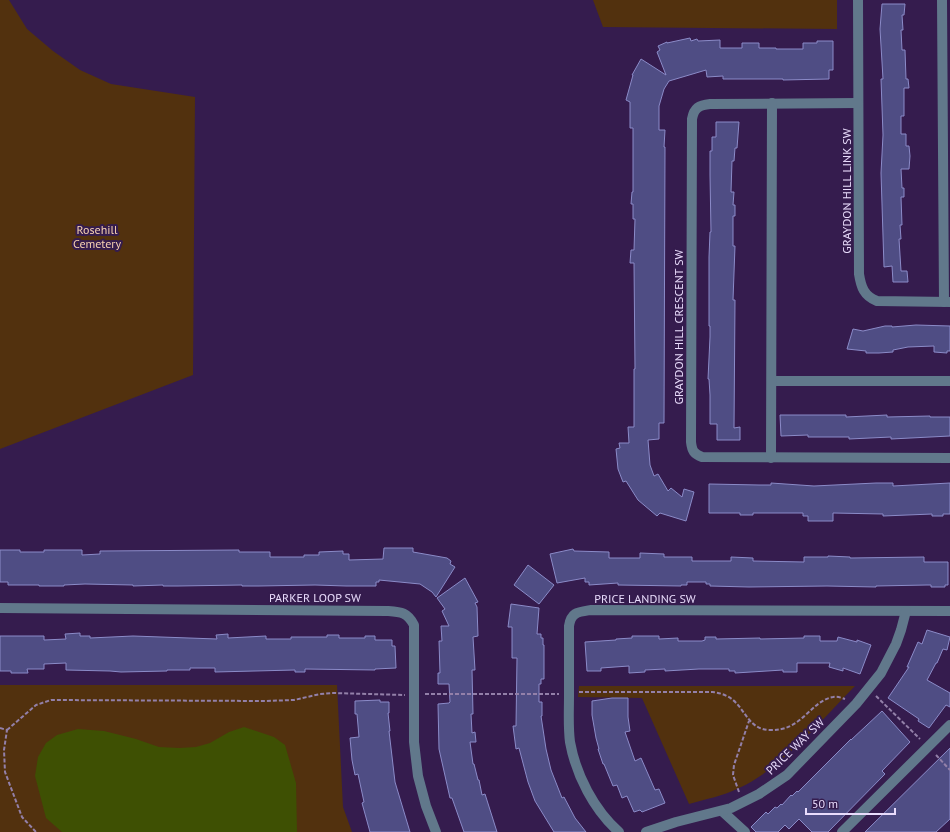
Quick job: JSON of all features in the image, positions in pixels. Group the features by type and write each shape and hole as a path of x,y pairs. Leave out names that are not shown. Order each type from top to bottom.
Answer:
{"street":[{"name":"GRAYDON HILL LINK SW","path":"858,0 860,284 869,298 877,301 947,302"},
{"path":"942,0 947,302"},
{"path":"771,458 772,103"},
{"name":"GRAYDON HILL CRESCENT SW","path":"858,103 702,105 697,107 693,112 692,450 702,457 950,458"},
{"path":"772,381 950,381"},
{"name":"PARKER LOOP SW","path":"0,608 379,610 402,612 410,617 414,625 415,748 418,776 426,806 436,832"},
{"name":"PRICE LANDING SW","path":"619,832 608,821 589,793 580,775 570,741 569,626 570,619 574,614 591,610 950,611"},
{"name":"PRICE WAY SW","path":"646,832 676,822 722,810 744,802 774,784 791,771 856,704 881,674 894,650 906,611"},
{"path":"842,832 950,725"},
{"path":"722,810 745,832"}],"path":[{"path":"578,692 713,692 724,694 733,700 749,721 758,727 768,730 780,730 792,726 802,720 818,705 833,696 846,699"},
{"path":"36,832 22,817 5,772 4,750 7,730 36,705 51,700 266,701 294,700 332,693 404,695"},
{"path":"423,694 560,694"},
{"path":"876,696 923,742"},
{"path":"744,802 733,775 734,765 749,721"},
{"path":"0,728 7,730"},
{"path":"932,752 950,770"}],"green space":[{"name":"Rosehill Cemetery","path":"0,0 9,0 27,29 53,51 80,70 111,84 195,97 193,375 0,449"},
{"path":"593,0 837,0 837,29 603,27"},
{"path":"0,685 337,685 343,807 352,832 0,832"},
{"path":"579,686 855,686 801,742 771,768 733,791 689,804 642,698 578,697"}],"shaded area":[{"path":"244,727 274,737 285,745 296,783 297,832 62,832 46,818 35,776 38,757 46,743 57,735 78,729 104,731 136,739 159,747 179,748 196,747 210,743 229,732"}],"building":[{"path":"882,4 905,4 904,15 902,15 903,30 901,30 902,50 905,50 906,79 908,79 909,88 904,88 904,116 901,116 901,134 906,134 906,146 909,146 910,156 909,169 901,169 904,197 901,197 902,225 900,225 901,239 899,239 901,271 907,271 908,282 893,282 892,266 884,267 881,173 883,135 881,79 883,79 880,29"},
{"path":"690,38 691,41 697,39 698,41 720,40 720,48 742,48 742,43 759,43 759,48 803,49 803,43 833,41 833,70 829,70 829,79 783,80 723,79 723,76 707,77 706,70 669,81 664,89 659,106 659,130 665,130 664,423 659,423 659,439 648,440 650,465 654,476 658,474 668,491 671,488 682,497 684,489 694,492 686,521 660,513 657,516 638,500 626,481 623,482 618,469 616,449 620,448 619,443 629,443 628,427 634,427 634,263 630,263 631,250 634,250 635,219 633,219 633,204 631,204 633,192 633,128 630,128 630,102 626,100 632,75 641,59 666,75 657,52 660,50 658,46 667,42"},
{"path":"716,122 739,122 737,148 735,148 734,161 732,161 731,192 734,192 733,205 735,205 735,216 733,216 733,246 735,246 733,300 735,300 734,428 740,427 740,440 717,440 717,424 710,424 710,395 708,379 710,337 709,257 711,232 710,151 712,151 712,137 716,137"},
{"path":"916,325 950,326 950,351 947,351 947,353 934,352 934,346 908,347 893,350 893,352 879,353 866,353 866,351 847,349 853,329 863,331 885,326 892,327"},
{"path":"780,415 846,415 846,417 887,415 887,417 950,417 950,436 891,439 891,437 849,439 849,437 808,437 808,435 781,436"},
{"path":"771,483 814,486 893,483 893,486 950,483 950,514 943,514 943,516 932,516 932,514 883,516 883,514 833,513 833,521 808,521 808,516 803,516 803,513 753,513 753,515 740,515 740,513 709,513 709,484 771,485"},
{"path":"384,548 413,548 413,552 447,558 451,561 450,564 455,567 436,597 432,592 420,584 379,580 379,582 376,582 376,586 133,586 85,584 39,586 8,585 8,582 0,582 0,550 44,552 44,550 82,550 82,555 100,554 100,551 239,550 239,552 270,552 270,557 304,557 304,555 319,555 319,552 343,551 343,554 349,554 349,560 383,559"},
{"path":"573,549 574,551 609,552 609,558 640,558 640,553 664,554 664,557 692,557 692,561 731,561 731,557 753,558 753,561 804,562 804,557 828,556 850,558 924,557 924,562 948,562 948,585 945,585 945,587 931,587 931,585 927,585 876,587 749,587 710,586 710,584 706,584 706,582 687,582 687,585 681,586 618,585 618,583 589,585 589,582 585,582 585,578 557,583 550,554"},
{"path":"528,565 554,585 539,604 514,585"},
{"path":"465,578 478,602 475,603 477,607 478,636 473,637 475,670 472,670 473,714 471,714 472,733 475,732 476,742 470,742 473,764 479,780 482,795 485,794 497,832 464,832 452,798 450,798 439,749 438,704 450,702 449,684 438,684 438,673 440,673 439,641 442,641 441,626 449,626 442,611 445,609 437,598"},
{"path":"511,604 539,608 537,634 541,634 541,638 543,638 544,679 541,679 541,684 539,684 539,702 542,702 541,716 546,749 551,770 562,798 564,797 575,818 586,832 554,832 535,801 528,782 519,748 516,749 513,726 516,726 517,658 512,658 512,627 508,627"},
{"path":"927,630 950,637 947,650 943,649 927,680 950,693 950,707 946,705 929,728 918,721 919,719 888,698 909,667 907,667 918,642 922,644"},
{"path":"80,633 80,636 90,636 90,638 133,636 217,639 216,635 228,634 228,638 266,636 266,639 327,637 327,635 339,635 339,638 365,638 365,636 375,636 375,640 392,640 392,646 395,646 396,668 375,670 305,669 305,672 295,672 295,670 215,672 215,668 190,668 190,670 121,672 66,670 66,663 44,664 44,669 27,669 28,673 11,673 11,671 0,671 0,636 44,636 44,640 66,639 65,634"},
{"path":"632,636 659,636 659,639 678,638 678,641 702,641 705,640 705,637 716,637 716,639 760,639 820,636 820,641 837,641 838,637 857,642 857,640 871,645 860,674 843,668 843,671 829,667 830,663 797,663 797,672 783,672 783,670 735,673 735,671 729,671 729,669 665,671 665,669 645,670 645,672 629,673 629,666 601,668 601,671 587,671 585,642 632,638"},
{"path":"612,698 628,698 630,731 625,732 635,761 641,758 655,790 659,789 665,803 642,812 640,810 634,812 627,796 622,798 617,785 613,786 598,749 592,715 592,701"},
{"path":"380,700 380,702 389,702 389,731 395,782 410,832 370,832 362,803 364,802 358,774 355,775 350,738 359,737 357,714 355,714 355,701"},
{"path":"882,711 910,742 882,771 885,774 828,832 812,832 799,819 789,829 785,825 778,832 756,832 751,827 766,812 768,814 775,807 777,808 781,804 782,805 791,795 792,796 797,791 798,792 851,739"},
{"path":"950,748 950,819 936,832 865,832"}]}
